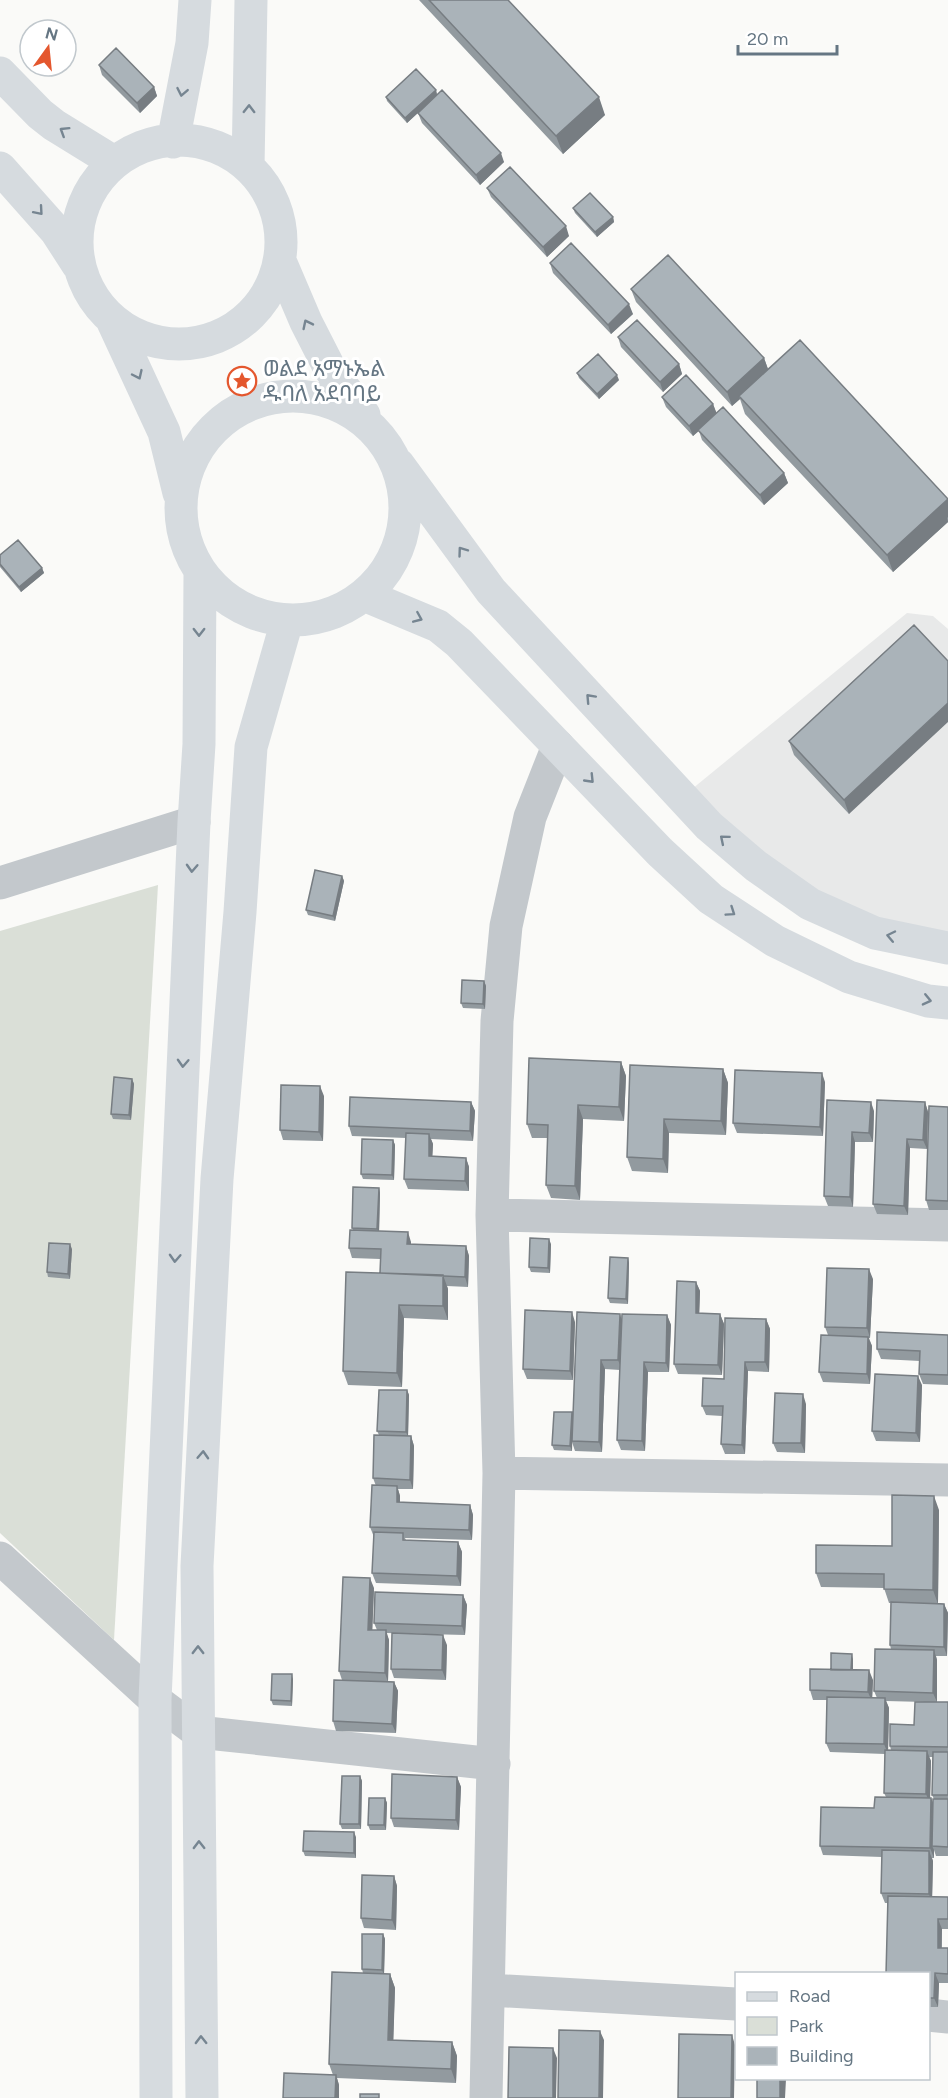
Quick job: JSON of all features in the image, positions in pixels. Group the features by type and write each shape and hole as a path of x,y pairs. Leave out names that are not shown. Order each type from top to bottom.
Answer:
{"main road":[{"path":"173,142 192,43 195,0"},
{"path":"248,167 251,0"},
{"path":"0,73 54,125 114,162"},
{"path":"78,264 77,227 89,191 114,162 151,143 193,140 232,154 263,183 280,220 280,261 264,300 234,329 195,344 153,341 113,322"},
{"path":"0,168 56,231 78,264 91,297 113,322 164,432 180,494 182,536 200,573 229,602 270,619 287,621 315,619 364,595 383,578 402,543 407,503 398,464"},
{"path":"280,261 330,369 491,591 709,826 756,866 810,904 875,933 948,948"},
{"path":"180,494 192,455 217,422 252,402 293,394 333,402 372,426"},
{"path":"156,2098 155,1700 199,744 200,573"},
{"path":"364,595 438,626 459,642 668,860 711,899 766,935 849,976 928,1001 948,1003"},
{"path":"202,2098 197,1566 217,1179 239,924 251,747 287,621"}],"street":[{"path":"486,2098 499,1473 492,1215 497,1021 506,926 530,817 558,746"},
{"path":"0,883 194,822"},
{"path":"492,1215 948,1225"},
{"path":"499,1473 948,1480"},
{"path":"0,1558 155,1700 198,1732 494,1764"},
{"path":"489,1990 735,2004"},
{"path":"930,2015 948,2017"}],"shaded area":[{"path":"907,613 933,616 948,629 948,933 909,928 827,900 748,841 692,789"}],"green space":[{"path":"158,885 114,1640 0,1533 0,931"}],"building":[{"path":"429,0 508,0 599,97 556,136"},
{"path":"116,48 154,87 137,103 99,65"},
{"path":"416,69 436,90 405,118 386,97"},
{"path":"442,90 501,153 476,175 418,113"},
{"path":"510,167 566,226 543,247 487,188"},
{"path":"590,193 613,217 595,232 573,208"},
{"path":"571,243 629,304 608,325 550,263"},
{"path":"668,255 764,358 727,392 631,289"},
{"path":"637,320 679,364 660,382 618,337"},
{"path":"800,340 948,499 887,555 739,396"},
{"path":"598,354 617,375 597,394 577,373"},
{"path":"686,375 713,404 689,426 662,397"},
{"path":"723,407 784,473 760,495 698,430"},
{"path":"18,540 42,568 19,587 0,564 0,555"},
{"path":"914,625 948,661 948,703 844,800 789,741"},
{"path":"315,870 342,876 333,916 306,910"},
{"path":"462,980 484,981 483,1004 461,1003"},
{"path":"529,1058 621,1062 619,1107 578,1105 575,1186 546,1185 548,1125 527,1124"},
{"path":"630,1065 723,1069 721,1121 664,1119 663,1159 627,1157"},
{"path":"735,1070 822,1073 820,1127 733,1123"},
{"path":"114,1077 132,1079 129,1115 111,1114"},
{"path":"281,1085 320,1086 319,1132 280,1130"},
{"path":"350,1097 471,1102 470,1131 349,1126"},
{"path":"827,1100 871,1102 869,1133 852,1132 850,1197 824,1196"},
{"path":"877,1100 925,1102 923,1140 907,1139 904,1206 873,1204"},
{"path":"929,1106 948,1107 948,1201 926,1200"},
{"path":"406,1133 429,1134 429,1156 466,1158 465,1181 404,1179"},
{"path":"362,1139 393,1140 392,1175 361,1174"},
{"path":"353,1187 379,1188 377,1229 352,1228"},
{"path":"350,1230 408,1232 407,1244 466,1246 465,1277 380,1273 381,1249 349,1248"},
{"path":"530,1238 549,1239 548,1268 529,1267"},
{"path":"49,1243 70,1244 68,1274 47,1272"},
{"path":"610,1257 628,1258 626,1299 608,1298"},
{"path":"827,1268 869,1269 867,1328 825,1327"},
{"path":"346,1272 443,1275 443,1306 399,1305 397,1373 343,1371"},
{"path":"677,1281 696,1282 696,1313 720,1314 718,1365 674,1364"},
{"path":"525,1310 572,1312 570,1371 523,1369"},
{"path":"577,1312 620,1314 618,1360 601,1360 599,1442 572,1441"},
{"path":"622,1314 667,1315 666,1363 644,1362 642,1441 617,1440"},
{"path":"725,1318 766,1319 765,1362 745,1362 742,1445 721,1444 723,1406 702,1406 703,1378 724,1379"},
{"path":"877,1332 948,1335 948,1375 919,1374 920,1351 877,1349"},
{"path":"821,1335 868,1337 867,1374 819,1372"},
{"path":"875,1374 918,1376 916,1433 872,1431"},
{"path":"379,1390 407,1390 406,1432 377,1431"},
{"path":"775,1393 803,1394 801,1443 773,1443"},
{"path":"554,1412 572,1412 570,1446 552,1445"},
{"path":"374,1435 411,1436 410,1480 373,1478"},
{"path":"372,1485 397,1486 397,1502 470,1505 469,1530 370,1527"},
{"path":"892,1495 934,1496 933,1590 884,1589 884,1574 816,1573 816,1545 892,1546"},
{"path":"374,1532 403,1533 403,1540 458,1542 457,1576 372,1573"},
{"path":"343,1577 370,1578 368,1630 386,1630 385,1673 339,1671"},
{"path":"375,1592 463,1595 462,1626 374,1623"},
{"path":"891,1602 944,1604 944,1647 890,1645"},
{"path":"392,1633 443,1635 442,1670 391,1669"},
{"path":"875,1649 934,1650 933,1693 874,1691"},
{"path":"831,1653 852,1654 851,1670 831,1670"},
{"path":"810,1669 869,1670 868,1692 810,1690"},
{"path":"272,1674 292,1674 291,1701 271,1700"},
{"path":"334,1680 394,1682 392,1724 333,1721"},
{"path":"827,1697 885,1698 884,1744 826,1743"},
{"path":"915,1702 948,1702 948,1747 890,1746 890,1724 914,1725"},
{"path":"885,1750 927,1751 926,1794 884,1793"},
{"path":"933,1752 948,1752 948,1795 932,1795"},
{"path":"392,1774 457,1777 456,1820 391,1818"},
{"path":"342,1776 360,1776 359,1824 340,1824"},
{"path":"875,1797 931,1798 930,1848 820,1846 821,1807 874,1808"},
{"path":"369,1798 385,1798 384,1825 368,1825"},
{"path":"933,1799 948,1799 948,1847 932,1846"},
{"path":"304,1831 354,1832 354,1853 303,1851"},
{"path":"882,1850 929,1851 929,1894 881,1893"},
{"path":"362,1875 394,1876 392,1920 361,1918"},
{"path":"888,1896 948,1897 948,1919 938,1919 938,1948 948,1948 948,1974 935,1973 934,1998 930,1998 930,1972 886,1972"},
{"path":"362,1934 383,1934 382,1970 362,1969"},
{"path":"332,1972 390,1974 388,2040 452,2042 451,2069 329,2064"},
{"path":"559,2030 600,2031 599,2098 558,2098"},
{"path":"679,2034 732,2035 731,2098 678,2098"},
{"path":"509,2047 553,2048 553,2098 508,2098"},
{"path":"284,2073 336,2075 335,2098 283,2098"},
{"path":"757,2080 780,2080 780,2098 757,2098"},
{"path":"360,2094 379,2094 379,2098 360,2098"}],"place":[{"name":"ወልደ አማኑኤል ዱባለ አደባባይ","path":"242,381"}]}
